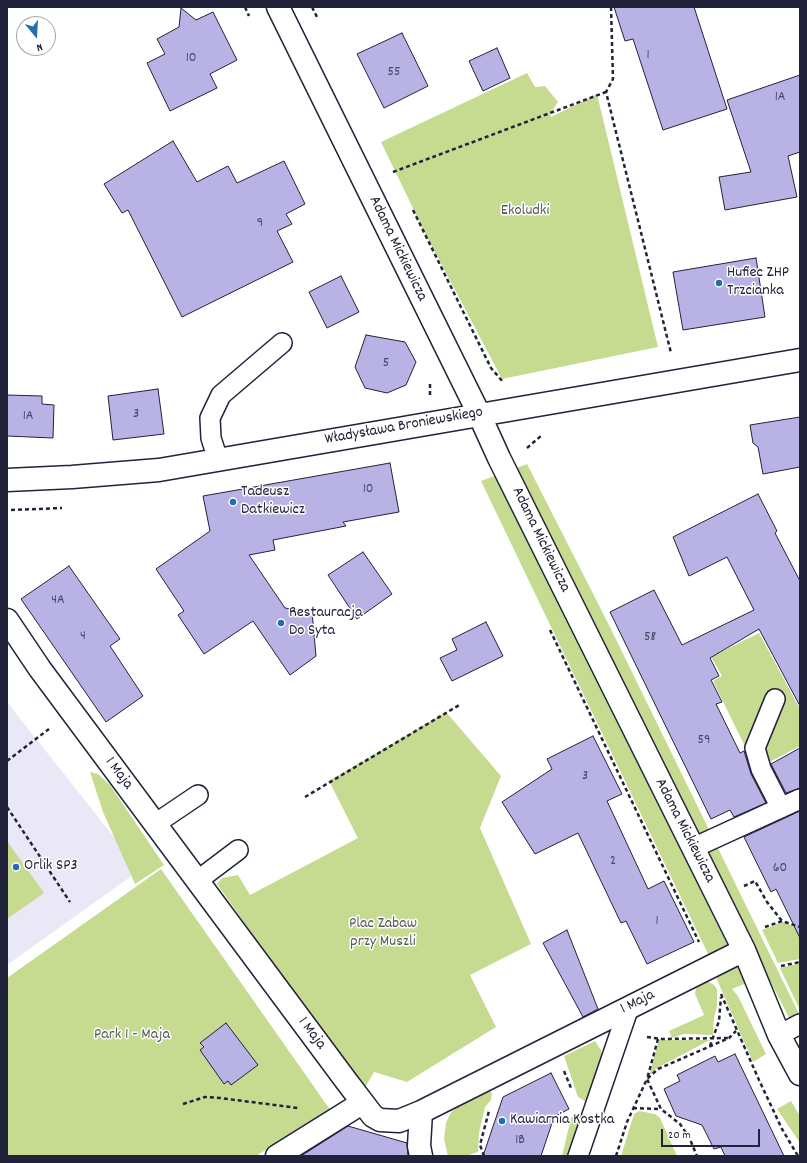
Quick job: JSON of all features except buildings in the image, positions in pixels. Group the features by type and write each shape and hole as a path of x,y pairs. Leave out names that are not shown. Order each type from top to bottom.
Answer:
{"street":[{"name":"Adama Mickiewicza","path":"278,7 479,414 499,458 744,950 779,1034 800,1074"},
{"name":"Władysława Broniewskiego","path":"7,480 72,477 159,470 800,360"},
{"name":"1 Maja","path":"7,620 40,669 362,1103 373,1116 380,1120 390,1122 399,1121 421,1112 744,950"},
{"path":"277,1156 362,1103"},
{"path":"421,1112 419,1146 422,1156"}],"lane":[{"path":"218,460 211,438 210,418 221,395 282,343"},
{"path":"775,699 755,748 761,769 781,808"},
{"path":"155,824 198,795"},
{"path":"692,848 800,799"},
{"path":"197,881 238,850"},
{"path":"578,1156 629,1007"},
{"path":"779,1034 800,1024"}],"path":[{"path":"312,7 319,21"},
{"path":"393,172 606,92 613,79 611,7"},
{"path":"606,92 678,381"},
{"path":"390,165 397,178"},
{"path":"411,206 491,368 498,378 510,384"},
{"path":"549,628 711,966 736,1031 782,1129 798,1156"},
{"path":"304,797 461,704"},
{"path":"7,761 50,728"},
{"path":"7,807 70,902"},
{"path":"740,888 755,881 767,902 782,921 800,927"},
{"path":"759,930 782,921"},
{"path":"778,967 800,962"},
{"path":"710,1046 719,1022 721,995"},
{"path":"647,1079 658,1069 728,1038 736,1031"},
{"path":"616,1156 633,1108 647,1079 658,1039"},
{"path":"647,1079 661,1109 680,1124 689,1137 697,1156"},
{"path":"183,1104 205,1097 299,1108"},
{"path":"633,1108 661,1109"}],"shaded area":[{"path":"7,702 140,870 7,965"}],"green space":[{"name":"Ekoludki","path":"527,73 535,87 545,86 558,102 550,114 551,117 597,94 658,347 502,379 425,233 381,142"},
{"path":"527,464 609,625 800,1016 800,1039 767,975 732,989 738,996 766,1054 753,1062 718,982 709,956 481,481"},
{"path":"759,633 800,709 800,746 756,769 713,681 722,676 711,657"},
{"name":"Plac Zabaw przy Muszli","path":"446,712 501,776 480,828 531,944 470,975 496,1027 407,1082 374,1072 363,1091 217,884 222,878 238,875 250,895 358,838 329,781"},
{"path":"90,772 98,774 110,785 164,865 135,884 103,812"},
{"name":"Orlik SP3","path":"7,841 44,893 7,919"},
{"name":"Park 1 - Maja","path":"161,869 331,1111 258,1156 7,1156 7,978"},
{"path":"782,922 794,926 800,931 800,959 778,963 762,930"},
{"path":"800,964 800,1010 780,968"},
{"path":"704,979 714,985 717,989 717,1007 714,1017 713,1035 684,1034 672,1038 669,1031 704,1015 695,994 697,982"},
{"path":"659,1040 710,1040 657,1068 649,1076"},
{"path":"595,1041 601,1050 602,1056 593,1106 578,1097 564,1056"},
{"path":"489,1090 492,1093 491,1100 485,1107 479,1133 478,1152 466,1156 448,1156 444,1139 446,1123 451,1112"},
{"path":"791,1101 800,1116 800,1143 777,1109"},
{"path":"639,1111 655,1114 660,1118 677,1156 621,1156 634,1114"},
{"path":"580,1113 583,1116 575,1156 562,1156 571,1118 575,1114"}],"place":[{"name":"Hufiec ZHP Trzcianka","path":"719,283"},
{"name":"Tadeusz Datkiewicz","path":"233,502"},
{"name":"Restauracja Do Syta","path":"281,623"},
{"name":"Orlik SP3","path":"16,867"},
{"name":"Kawiarnia Kostka","path":"502,1121"}]}
